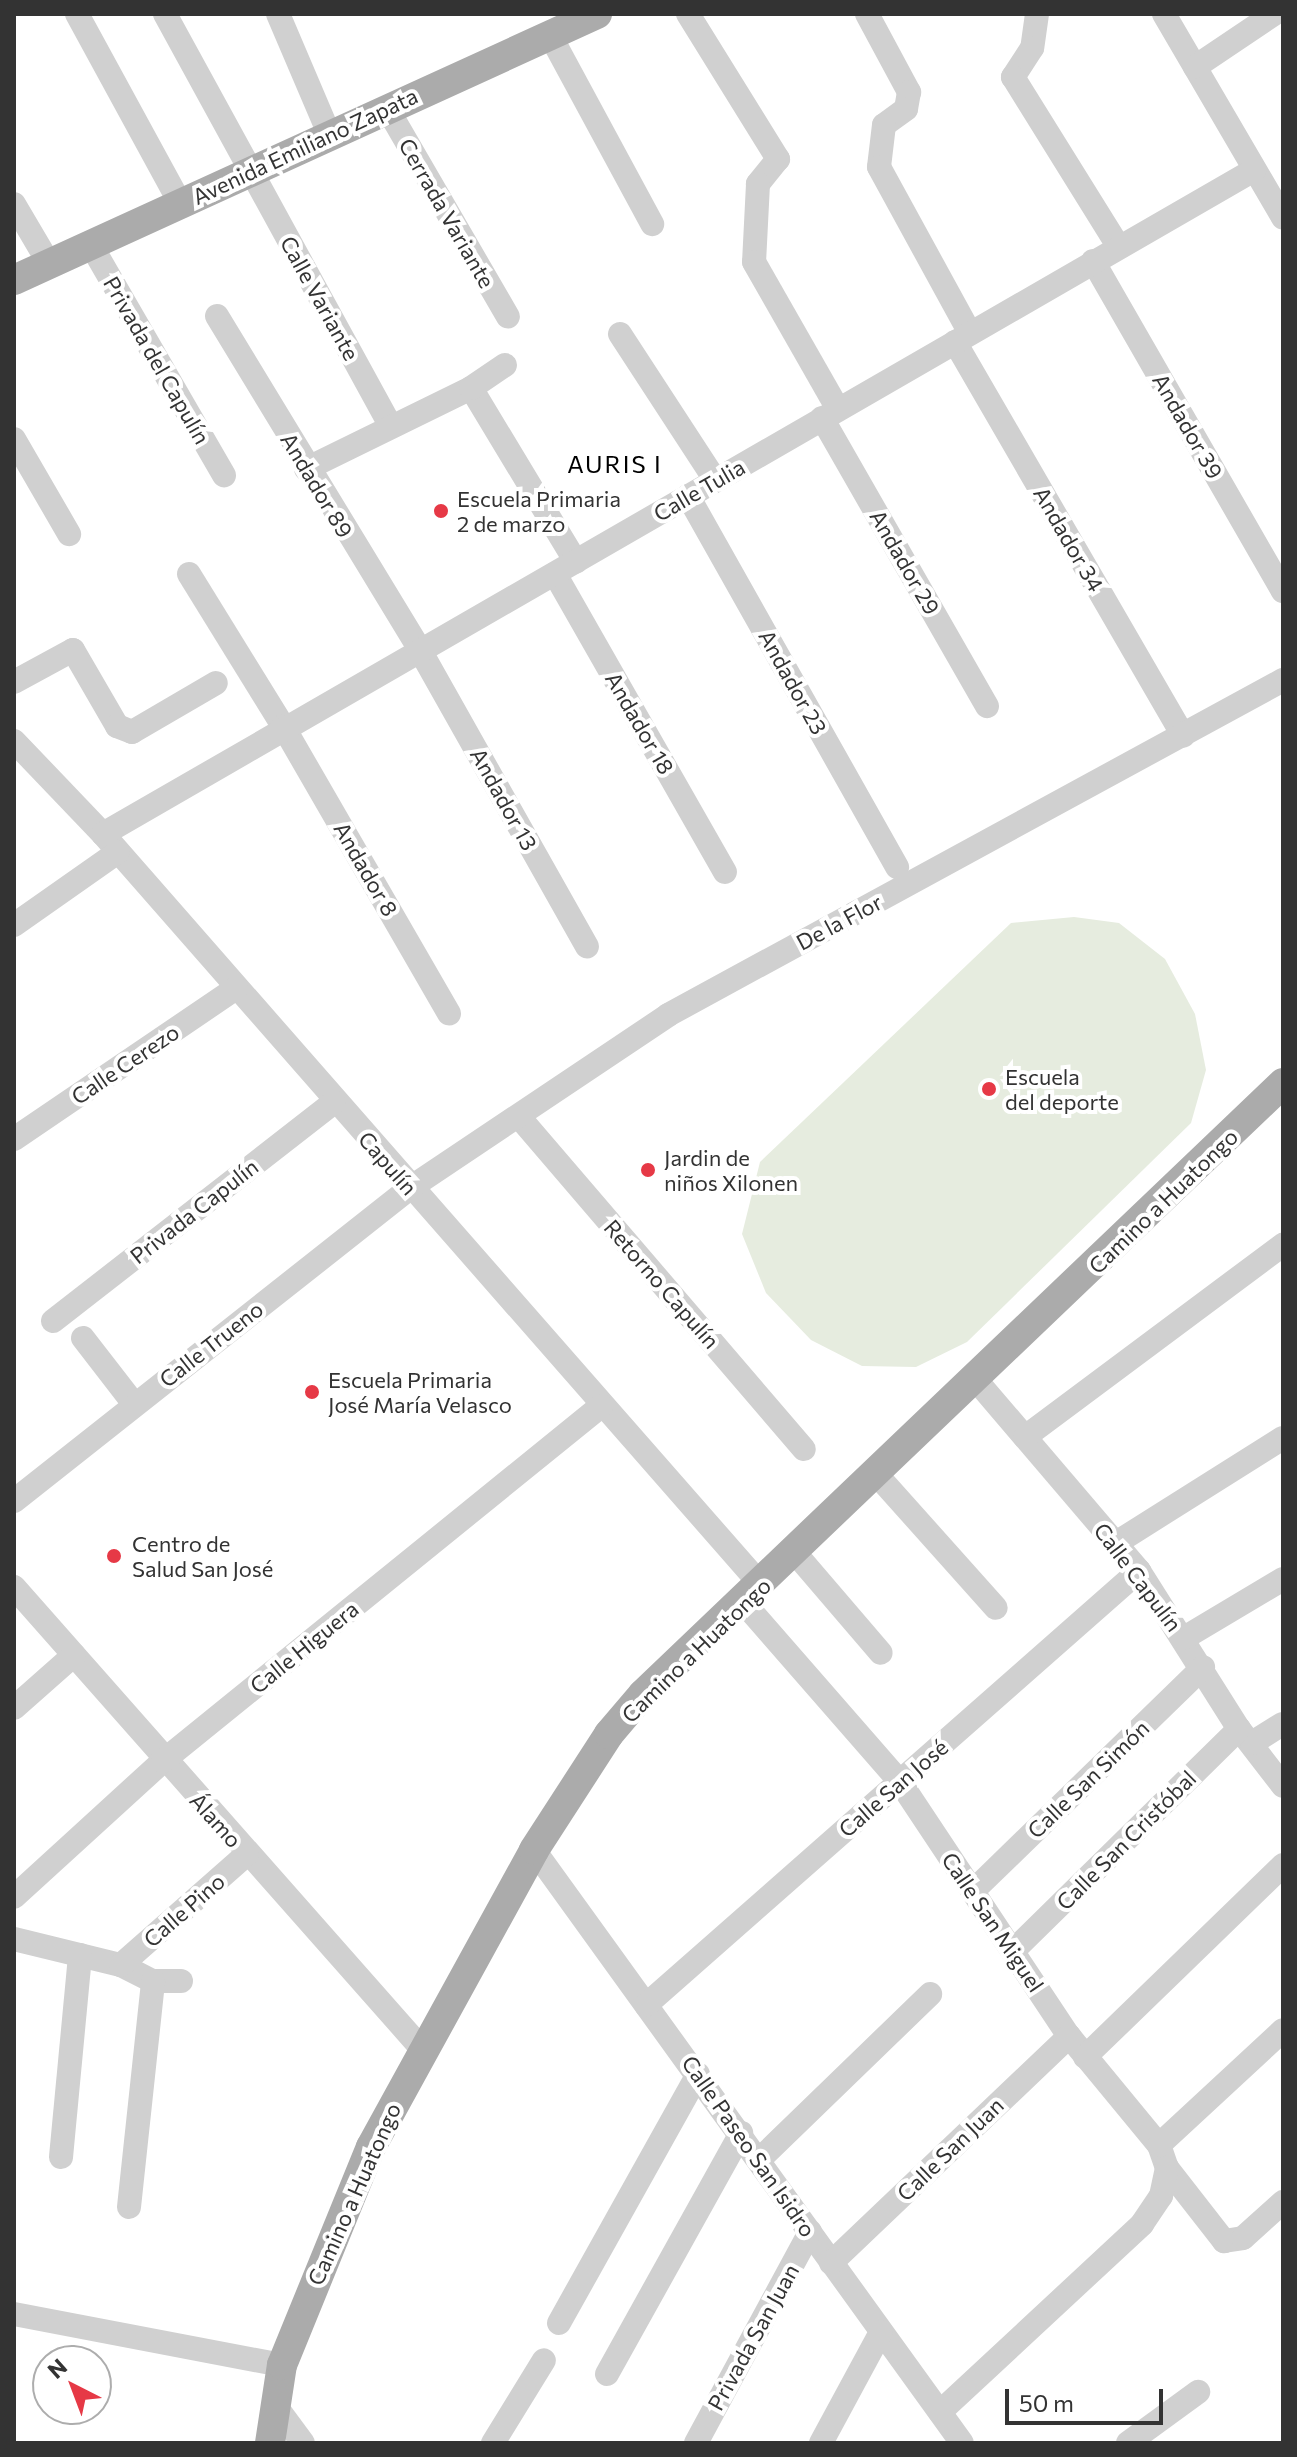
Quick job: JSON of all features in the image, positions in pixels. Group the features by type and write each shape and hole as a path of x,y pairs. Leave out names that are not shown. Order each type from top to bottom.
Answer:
{"main road":[{"name":"Avenida Emiliano Zapata","path":"14,280 584,17"},
{"name":"Camino a Huatongo","path":"270,2443 282,2365 371,2147 422,2049 534,1850 609,1734 643,1694 796,1554 1283,1083"}],"street":[{"path":"77,14 180,203"},
{"name":"Calle Variante","path":"165,14 391,426"},
{"path":"278,14 330,136"},
{"name":"Andador 29","path":"688,14 778,159 758,184 754,262 830,414 987,706"},
{"name":"Andador 34","path":"867,14 909,92 906,109 884,125 879,167 963,337 1183,736"},
{"path":"1037,14 1032,48 1013,77 1119,247"},
{"path":"1164,14 1283,218"},
{"path":"1195,67 1270,15"},
{"path":"550,35 652,224"},
{"name":"Cerrada Variante","path":"387,108 508,317"},
{"name":"Calle Tulia","path":"14,925 110,843 283,726 421,652 1254,170"},
{"path":"14,204 50,265"},
{"name":"Privada del Capulín","path":"91,245 224,475"},
{"name":"Andador 39","path":"1093,261 1283,591"},
{"name":"Andador 89","path":"217,316 306,469 421,652"},
{"path":"620,334 715,480"},
{"path":"306,469 471,388 505,365"},
{"name":"Andador 18","path":"471,388 725,872"},
{"path":"14,439 69,534"},
{"name":"Andador 23","path":"688,496 897,867"},
{"name":"Andador 8","path":"189,574 283,726 449,1013"},
{"path":"14,682 73,650 117,726 132,732 216,683"},
{"name":"Andador 13","path":"421,652 587,947"},
{"name":"De la Flor","path":"410,1188 520,1118 668,1015 1283,680"},
{"name":"Capulín","path":"15,743 110,843 601,1406 753,1594"},
{"name":"Calle Cerezo","path":"14,1139 236,988"},
{"name":"Privada Capulín","path":"53,1321 334,1102"},
{"name":"Retorno Capulín","path":"520,1118 804,1449"},
{"name":"Calle Trueno","path":"14,1501 410,1188"},
{"path":"1025,1437 1283,1245"},
{"path":"83,1338 134,1404"},
{"name":"Calle Capulín","path":"976,1380 1139,1571 1246,1736 1283,1786"},
{"name":"Calle Higuera","path":"14,1897 163,1761 601,1406"},
{"path":"1116,1543 1283,1438"},
{"path":"877,1475 996,1608"},
{"path":"796,1554 881,1653"},
{"name":"Calle San José","path":"646,2005 1139,1571"},
{"path":"1184,1638 1283,1579"},
{"name":"Álamo","path":"14,1587 163,1761 422,2049"},
{"name":"Calle San Miguel","path":"753,1594 900,1782 1069,2036 1159,2145 1167,2168 1224,2241 1234,2243 1283,2202"},
{"path":"14,1708 74,1655"},
{"name":"Calle San Simón","path":"973,1891 1203,1667"},
{"name":"Calle San Cristóbal","path":"1013,1951 1246,1736 1283,1724"},
{"name":"Calle Paseo San Isidro","path":"534,1850 760,2159 831,2263 940,2412 956,2440"},
{"name":"Calle Pino","path":"121,1965 247,1854"},
{"path":"1085,2057 1283,1865"},
{"name":"Calle Pino","path":"14,1939 121,1965 153,1981 181,1981"},
{"path":"61,2157 80,1955"},
{"path":"129,2207 153,1981"},
{"path":"760,2159 930,1994"},
{"path":"1159,2145 1283,2030"},
{"name":"Calle San Juan","path":"831,2263 1069,2036"},
{"path":"559,2323 698,2074"},
{"path":"607,2374 741,2133"},
{"path":"940,2412 1142,2224 1161,2196 1167,2168"},
{"name":"Privada San Juan","path":"696,2443 810,2232"},
{"path":"14,2314 282,2365"},
{"path":"821,2443 881,2332"},
{"path":"493,2443 544,2360"},
{"path":"1128,2443 1198,2392"},
{"path":"275,2405 303,2443"}],"shaded area":[{"path":"1074,917 1119,923 1165,959 1195,1014 1206,1070 1191,1123 967,1342 916,1367 862,1366 811,1340 766,1293 742,1234 760,1162 1011,923"}],"place":[{"name":"Escuela Primaria 2 de marzo","path":"441,511"},
{"name":"Escuela del deporte","path":"989,1089"},
{"name":"Jardin de niños Xilonen","path":"648,1170"},
{"name":"Escuela Primaria José María Velasco","path":"312,1392"},
{"name":"Centro de Salud San José","path":"114,1556"}],"district":[{"name":"AURIS I","path":"615,464"}]}
